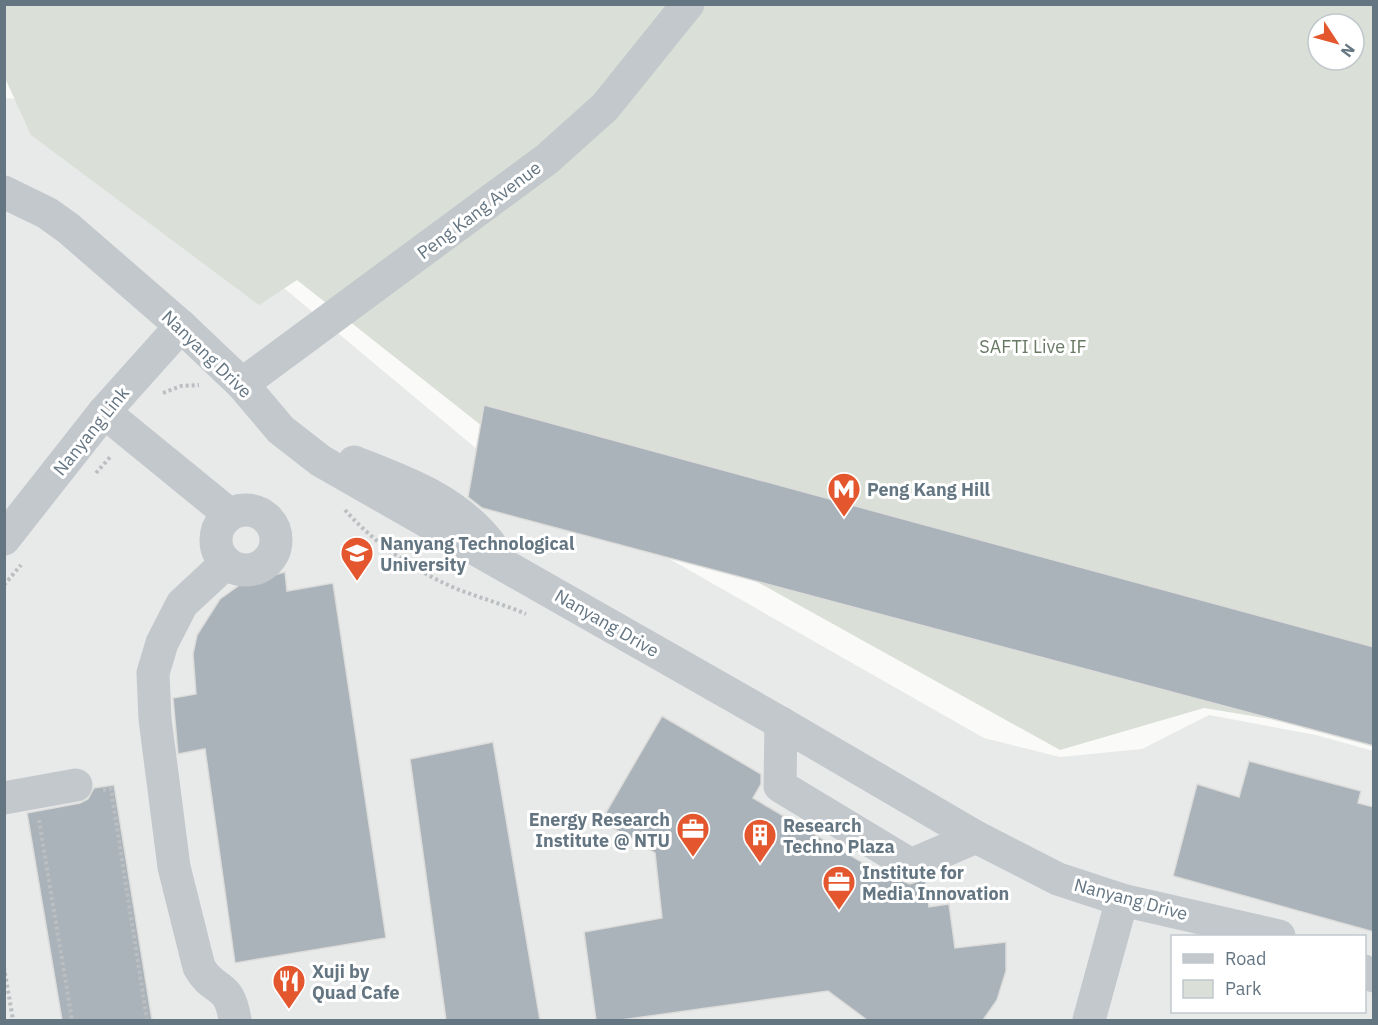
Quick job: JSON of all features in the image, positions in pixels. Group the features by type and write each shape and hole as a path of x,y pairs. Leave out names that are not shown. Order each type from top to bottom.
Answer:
{"street":[{"name":"Peng Kang Avenue","path":"242,384 548,159 604,107 688,4"},
{"name":"Nanyang Drive","path":"4,192 46,213 68,228 181,326 242,384 283,431 321,461 976,837 1058,879 1122,900 1275,935"},
{"name":"Nanyang Link","path":"4,539 104,412 181,326"},
{"path":"104,412 229,514"},
{"path":"283,431 409,483 449,506 479,530 507,567"},
{"path":"321,461 388,523 419,543 460,566 501,582 552,592"},
{"path":"244,510 260,513 272,524 277,539 273,554 262,566 248,571 232,568 220,557 215,542 219,526 229,514 244,510"},
{"path":"226,563 182,604 162,643 153,673 155,719 174,867 199,967 203,974 228,994 235,1020"},
{"path":"781,723 780,786 901,859 912,865 976,837"},
{"path":"4,798 88,788"},
{"path":"1089,1020 1122,900"}],"path":[{"path":"88,788 111,789 147,1020"},
{"path":"38,815 72,1020"},
{"path":"4,967 13,1020"}],"shaded area":[{"name":"Nanyang Technological University","path":"4,98 29,100 279,284 478,450 984,738 1060,757 1142,749 1209,715 1316,735 1373,751 1373,1020 5,1020"}],"green space":[{"name":"SAFTI Live IF","path":"4,5 1373,5 1373,744 1320,727 1204,708 1060,750 496,437 297,280 259,305 31,135 5,78"}],"building":[{"path":"484,405 1374,647 1374,746 482,508 468,497"},
{"path":"285,572 287,591 333,583 386,938 235,963 205,749 178,754 173,698 196,694 193,654 197,635 220,599 241,584"},
{"name":"Research Techno Plaza","path":"662,716 761,774 761,784 753,798 892,880 898,879 910,884 925,879 929,907 949,904 955,948 1006,942 1006,971 997,1000 983,1020 867,1020 828,991 621,1020 596,1020 584,932 662,918 655,853 601,821"},
{"path":"493,742 540,1020 446,1020 410,759"},
{"path":"1249,761 1361,791 1358,803 1374,807 1374,932 1173,876 1197,784 1239,797"},
{"path":"114,785 152,1020 62,1020 27,813 80,803 88,799 94,788"}],"place":[{"name":"Peng Kang Hill","path":"844,518"},
{"name":"Nanyang Technological University","path":"357,582"},
{"name":"Energy Research Institute @ NTU","path":"693,858"},
{"name":"Research Techno Plaza","path":"760,864"},
{"name":"Institute for Media Innovation","path":"839,911"},
{"name":"Xuji by Quad Cafe","path":"289,1010"}]}
